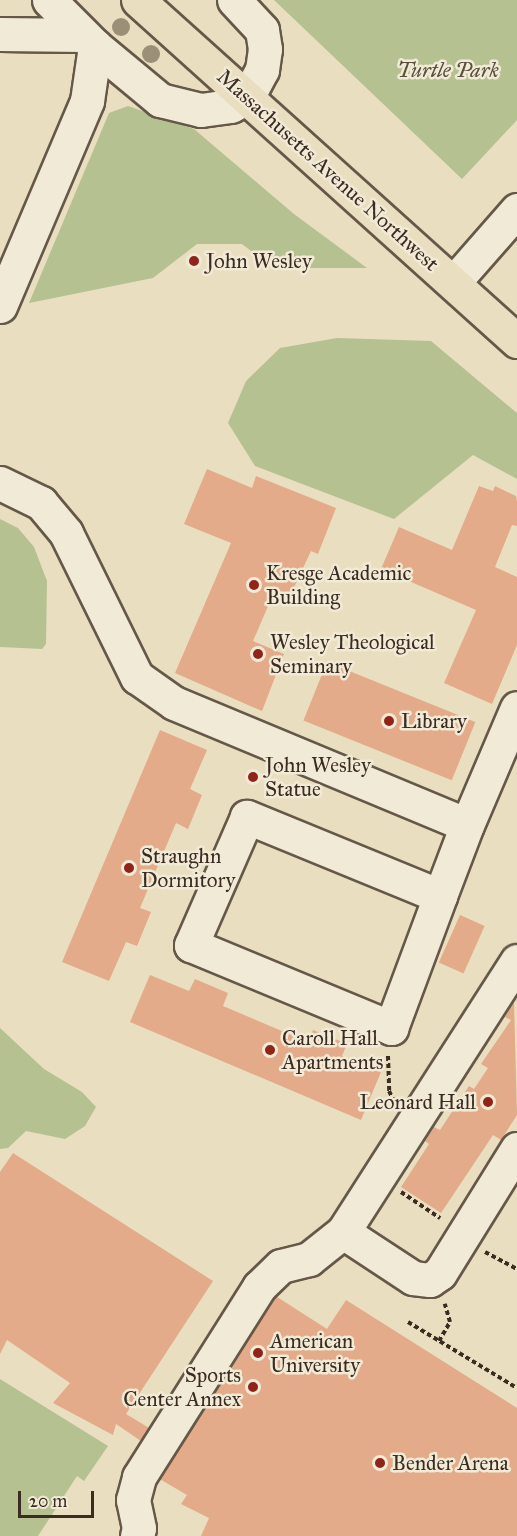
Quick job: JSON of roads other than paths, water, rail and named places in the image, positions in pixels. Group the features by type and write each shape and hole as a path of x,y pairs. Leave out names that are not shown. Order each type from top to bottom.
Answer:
{"main road":[{"name":"Massachusetts Avenue Northwest","path":"138,0 248,96 517,341"}],"street":[{"path":"49,0 138,84 174,106 201,110 231,106 248,96 262,70 264,38 258,23 234,0"},
{"path":"0,34 89,40"},
{"path":"0,306 87,101 89,40"},
{"path":"87,101 138,84"},
{"path":"453,283 517,210"},
{"path":"0,483 41,502 66,533 137,677 174,703 467,825"},
{"path":"440,896 247,817 191,945 391,1028 467,825 517,708"},
{"path":"137,1536 139,1528 133,1500 139,1478 259,1287 281,1266 309,1259 343,1232 517,961"},
{"path":"343,1232 413,1278 430,1280 440,1273 517,1149"}],"place":[{"name":"John Wesley","path":"194,261"},
{"name":"Kresge Academic Building","path":"254,585"},
{"name":"Wesley Theological Seminary","path":"258,654"},
{"name":"Library","path":"389,721"},
{"name":"John Wesley Statue","path":"253,777"},
{"name":"Straughn Dormitory","path":"129,868"},
{"name":"Caroll Hall Apartments","path":"270,1050"},
{"name":"Leonard Hall","path":"488,1102"},
{"name":"American University","path":"258,1353"},
{"name":"Sports Center Annex","path":"253,1387"},
{"name":"Bender Arena","path":"380,1463"}],"park label":[{"name":"Turtle Park","path":"448,70"}]}
